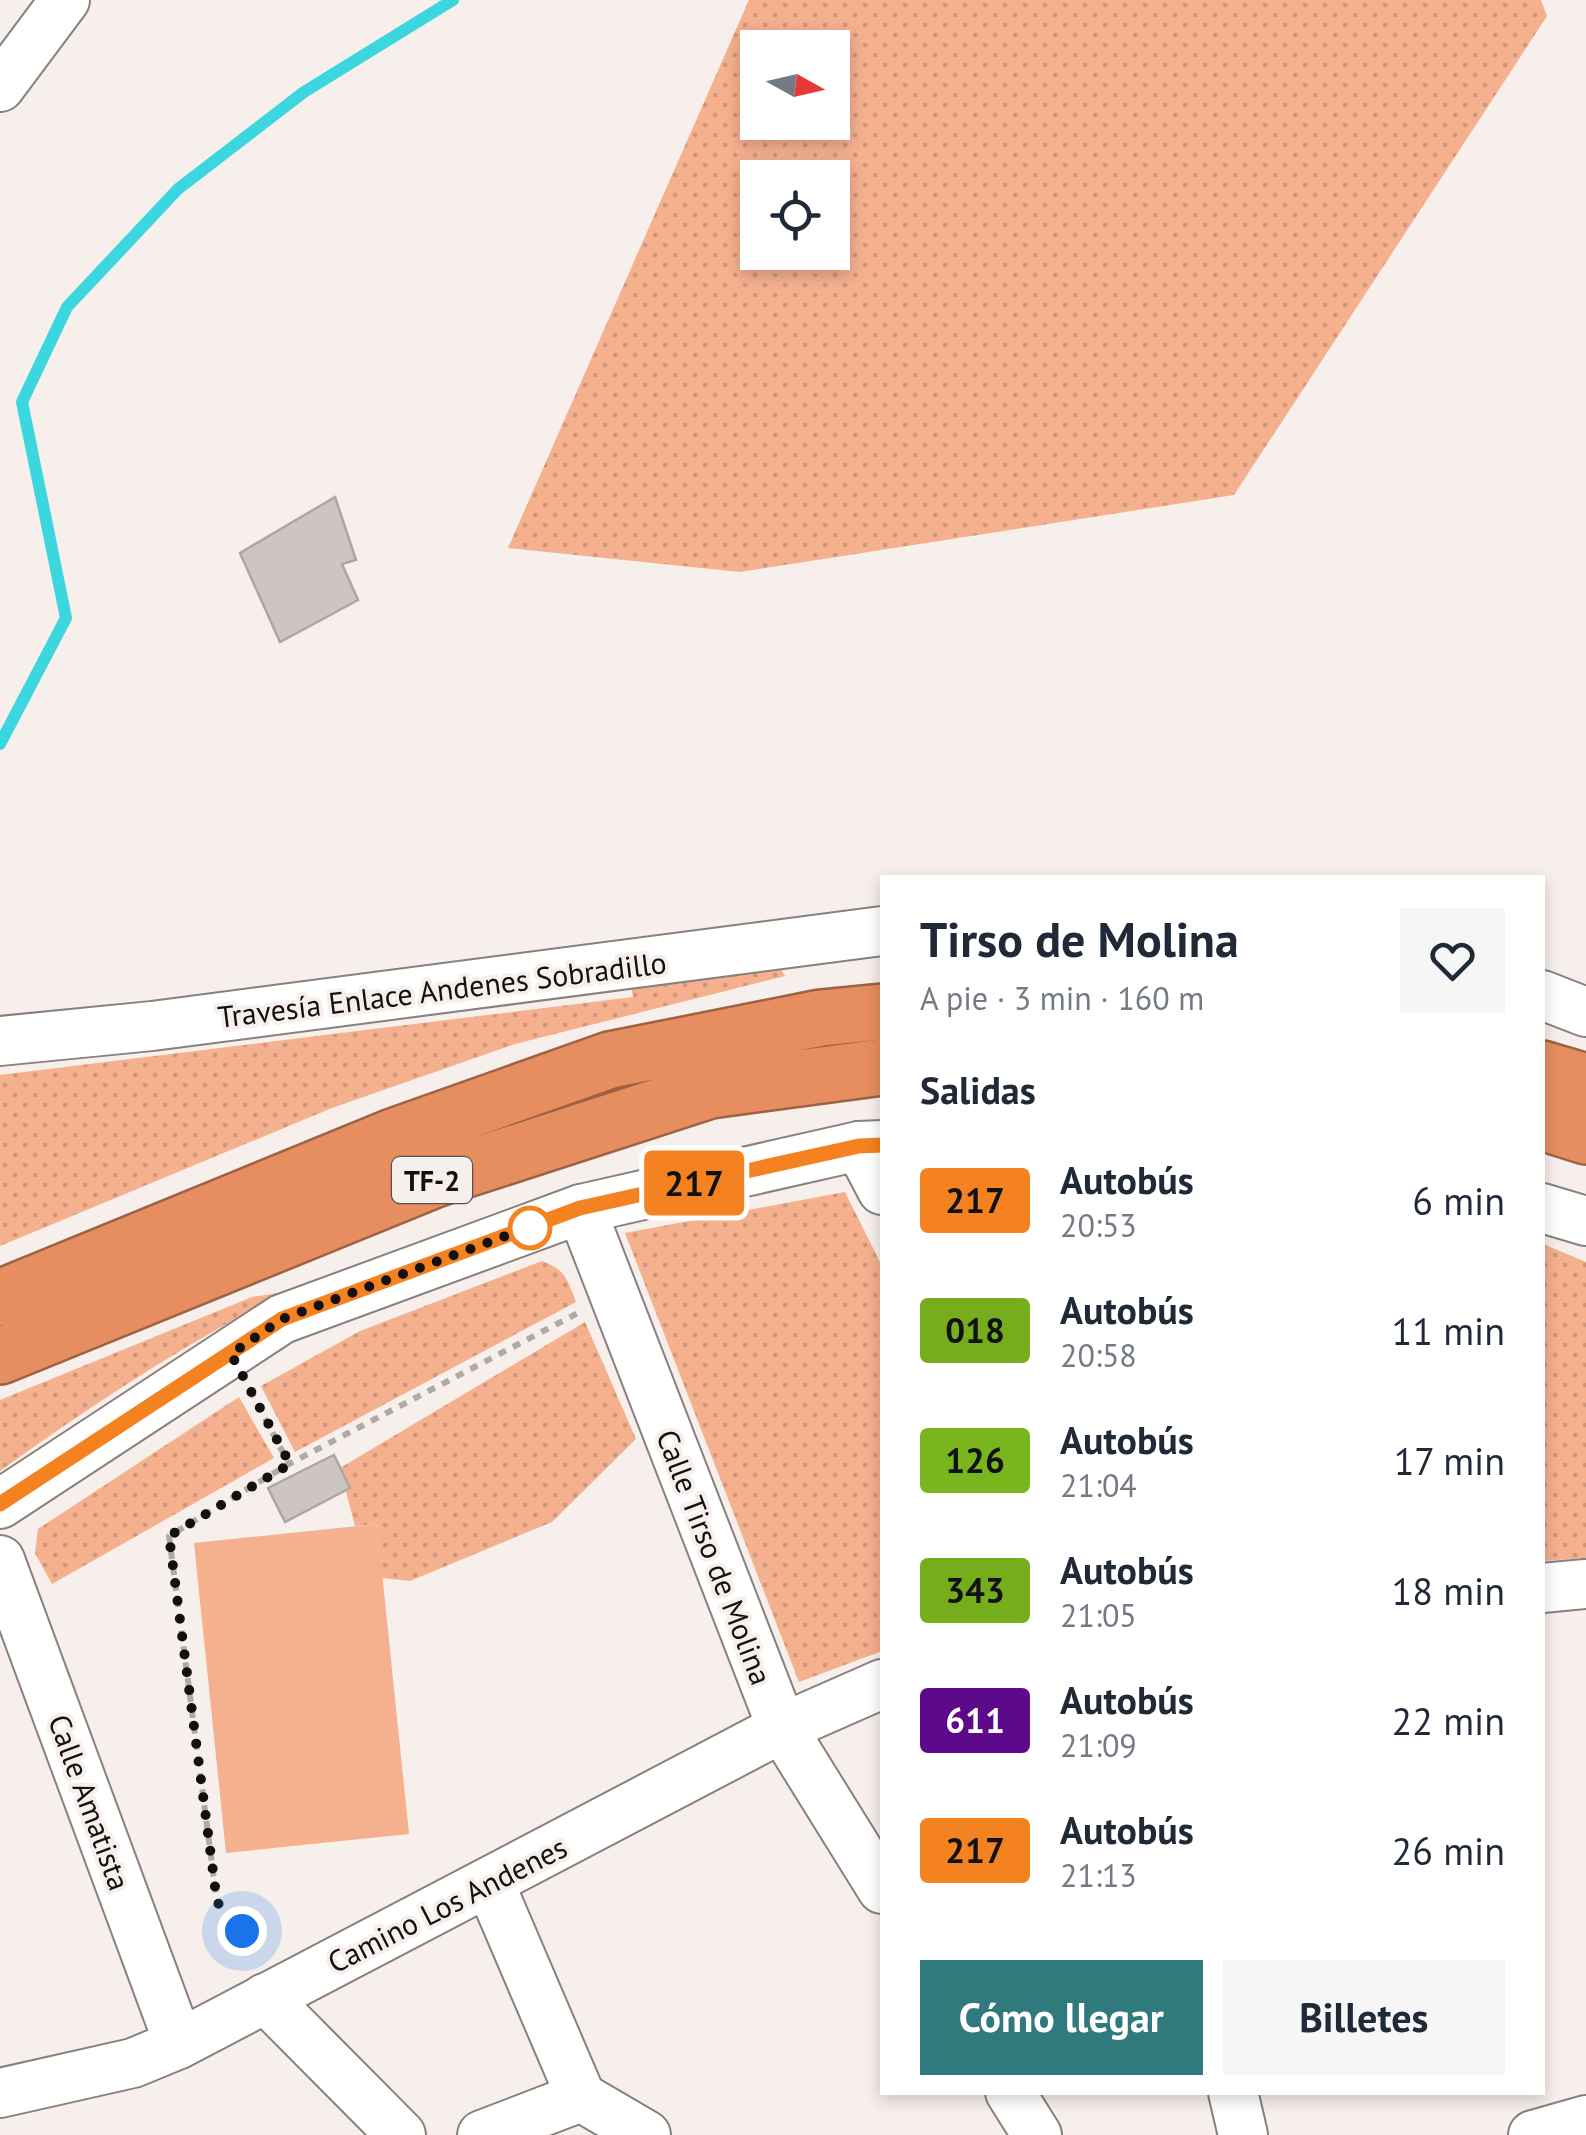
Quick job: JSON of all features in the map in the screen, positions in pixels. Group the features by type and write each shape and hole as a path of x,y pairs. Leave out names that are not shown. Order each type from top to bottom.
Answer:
{"highway":[{"name":"TF-2","path":"0,1298 394,1136 610,1060 820,1018 880,1012"},
{"name":"TF-2","path":"0,1356 435,1179 710,1090 880,1067"},
{"path":"1545,1069 1586,1082"},
{"path":"1545,1123 1586,1136"}],"street":[{"path":"0,87 65,0"},
{"name":"Travesía Enlace Andenes Sobradillo","path":"0,1042 152,1026 880,931"},
{"path":"1545,996 1586,1012"},
{"path":"0,1504 282,1319 580,1208 871,1146 880,1182"},
{"name":"Calle Tirso de Molina","path":"580,1208 782,1728 880,1885"},
{"path":"1545,1209 1586,1221"},
{"name":"Calle Amatista","path":"0,1560 179,2044"},
{"path":"1545,1588 1586,1584"},
{"name":"Camino Los Andenes","path":"0,2093 133,2063 179,2044 782,1728 880,1685"},
{"path":"489,1882 581,2097 646,2135"},
{"path":"265,1998 401,2135"},
{"path":"1012,2095 1036,2135"},
{"path":"1233,2095 1243,2135"},
{"path":"482,2135 581,2097"},
{"path":"1533,2135 1586,2120"}],"path":[{"path":"242,1931 217,1902 169,1536 290,1464 613,1294"},
{"path":"231,1354 290,1464"}],"shaded area":[{"path":"749,0 1541,0 1547,16 1234,495 740,572 508,548"},
{"path":"778,963 785,976 515,1044 332,1108 0,1246 0,1075 633,997 630,982"},
{"path":"845,1192 880,1262 880,1652 799,1682 625,1233"},
{"path":"1545,1245 1586,1262 1586,1558 1545,1561"},
{"path":"542,1261 565,1276 576,1302 295,1452 261,1386 360,1331"},
{"path":"285,1292 139,1376 0,1471 0,1400 252,1297"},
{"path":"585,1322 636,1439 552,1522 410,1581 382,1578 377,1524 355,1526 340,1468"},
{"path":"239,1397 274,1458 52,1584 35,1553 38,1529"},
{"path":"377,1524 409,1834 226,1853 194,1543"}],"building":[{"path":"335,497 356,560 342,564 358,600 280,642 240,553"},
{"path":"334,1455 350,1488 285,1522 268,1488"}],"waterway":[{"path":"0,744 66,618 22,402 67,307 178,189 304,92 453,0"}],"bus line":[{"name":"217","path":"0,1504 282,1319 580,1208 859,1146 880,1145"}],"route":[{"path":"242,1931 217,1902 169,1536 290,1464 231,1354 282,1319 543,1222 530,1228"}]}
